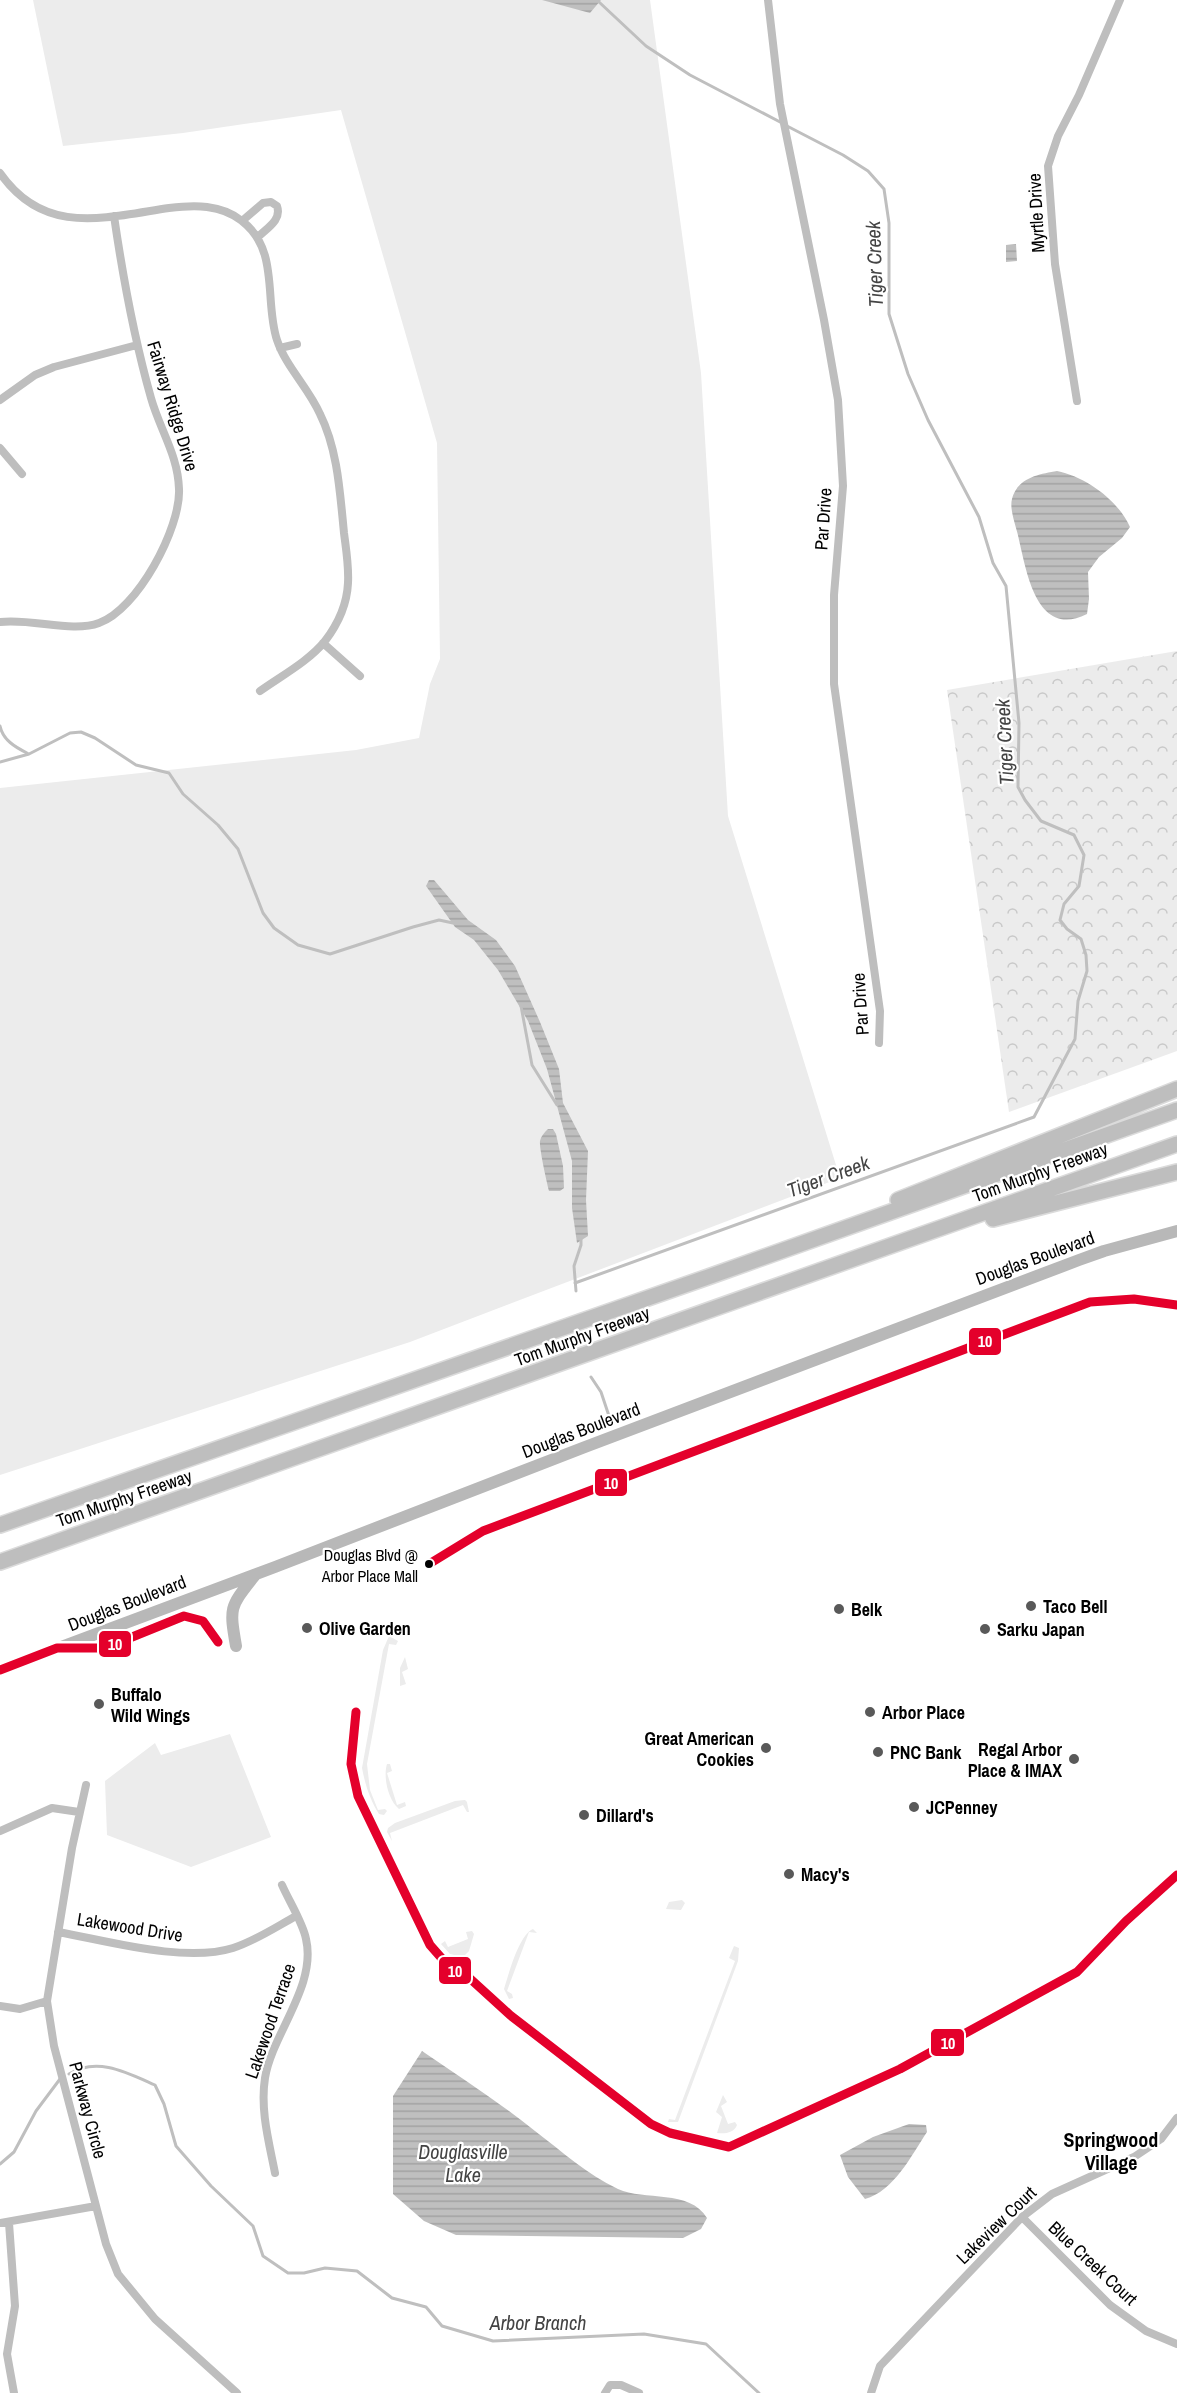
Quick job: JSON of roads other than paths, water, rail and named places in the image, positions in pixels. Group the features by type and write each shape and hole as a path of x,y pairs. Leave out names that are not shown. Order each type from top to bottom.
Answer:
{"highway":[{"path":"708,1277 1022,1149 1177,1089"},
{"name":"Tom Murphy Freeway","path":"0,1525 1177,1110"},
{"name":"Tom Murphy Freeway","path":"0,1562 1177,1144"},
{"path":"909,1240 1177,1172"}],"main road":[{"name":"Douglas Boulevard","path":"0,1670 275,1568 585,1447 1087,1257 1177,1231"},
{"path":"236,1646 231,1617 235,1600 256,1574"},
{"path":"57,1648 105,1648 184,1616 203,1621 218,1642"}],"street":[{"name":"Par Drive","path":"768,0 780,104 824,321 837,400 843,486 834,595 834,684 880,1011 879,1043"},
{"name":"Myrtle Drive","path":"1077,401 1055,264 1048,166 1058,136 1079,95 1120,0"},
{"path":"0,172 22,198 53,215 83,219 203,206 220,210 242,221 258,237 269,275 273,327 280,348 321,416 330,442 339,485 348,583 342,611 323,643 260,691"},
{"path":"242,221 263,203 271,202 277,206 279,213 277,219 258,237"},
{"name":"Fairway Ridge Drive","path":"0,621 30,621 79,627 106,621 125,606 136,592 170,534 178,504 176,465 154,408 137,345 125,290 114,216"},
{"path":"0,400 35,375 54,367 137,345"},
{"path":"280,348 297,345"},
{"path":"0,448 22,474"},
{"path":"323,643 360,676"},
{"name":"Parkway Circle","path":"86,1785 79,1812 46,2001 54,2046 106,2244 118,2274 138,2300 189,2353 237,2393"},
{"path":"0,1831 52,1808 79,1812"},
{"name":"Lakewood Terrace","path":"275,2173 262,2100 265,2075 302,1986 309,1961 306,1938 282,1885"},
{"name":"Lakewood Drive","path":"58,1932 165,1951 195,1953 232,1948 296,1916"},
{"path":"0,2006 20,2009 46,2001"},
{"name":"Lakeview Court","path":"871,2393 880,2366 1022,2217 1052,2194 1134,2157 1161,2139 1177,2118"},
{"path":"14,2393 4,2354 15,2306 4,2223 96,2206"},
{"name":"Blue Creek Court","path":"1022,2217 1110,2305 1146,2331 1177,2344"},
{"path":"605,2393 610,2385 621,2385 639,2393"}],"water":[{"path":"542,0 601,0 590,13"},
{"path":"1016,244 1017,261 1006,262 1006,245"},
{"path":"1057,471 1079,478 1100,491 1118,508 1130,527 1122,538 1099,557 1088,572 1087,614 1070,619 1056,618 1037,599 1026,569 1012,508 1012,499 1019,486 1030,478"},
{"path":"429,880 434,880 468,920 496,940 515,966 540,1022 559,1069 563,1103 588,1151 586,1200 588,1236 577,1243 572,1208 572,1161 547,1069 528,1021 498,970 474,940 455,927 426,886"},
{"path":"548,1129 553,1129 556,1134 563,1166 564,1188 560,1191 549,1191 543,1166 540,1141"},
{"name":"Douglasville Lake","path":"422,2051 521,2120 595,2177 629,2193 678,2199 690,2203 707,2218 701,2229 683,2238 456,2235 424,2221 393,2194 393,2096"},
{"path":"909,2124 926,2125 927,2132 893,2181 885,2189 865,2199 848,2177 840,2155 873,2137"}],"waterway":[{"name":"Tiger Creek","path":"599,2 646,46 690,75 782,123"},
{"name":"Tiger Creek","path":"575,1283 1034,1117 1075,1039 1078,1001 1087,971 1086,955 1081,939 1067,929 1060,920 1064,904 1079,886 1084,855 1074,835 1041,821 1018,787 1019,723 1006,586 993,563 979,517 928,420 908,374 889,314 889,223 884,189 868,171 843,155 787,126"},
{"path":"0,726 7,739 27,753"},
{"path":"0,762 29,754 70,733 81,732 95,738 136,765 169,773 183,794 218,825 238,849 263,913 274,928 298,945 330,954 439,920 453,923"},
{"path":"521,1006 532,1065 557,1105"},
{"path":"576,1291 574,1266 581,1245 581,1237"},
{"path":"591,1377 601,1392 609,1416"},
{"name":"Arbor Branch","path":"69,2074 90,2066 101,2066 155,2085 164,2104 176,2146 211,2186 253,2226 263,2256 288,2273 304,2273 325,2268 357,2271 392,2298 426,2307 442,2326 493,2341 644,2334 706,2344 759,2393"},
{"name":"Arbor Branch","path":"0,2164 14,2152 36,2111 60,2079"}],"place":[{"name":"Douglas Blvd @ Arbor Place Mall","path":"429,1564"},
{"name":"Taco Bell","path":"1031,1606"},
{"name":"Belk","path":"839,1609"},
{"name":"Olive Garden","path":"307,1628"},
{"name":"Sarku Japan","path":"985,1629"},
{"name":"Buffalo Wild Wings","path":"99,1704"},
{"name":"Arbor Place","path":"870,1712"},
{"name":"Great American Cookies","path":"766,1748"},
{"name":"PNC Bank","path":"878,1752"},
{"name":"Regal Arbor Place & IMAX","path":"1074,1759"},
{"name":"JCPenney","path":"914,1807"},
{"name":"Dillard's","path":"584,1815"},
{"name":"Macy's","path":"789,1874"}],"district":[{"name":"Springwood Village","path":"1111,2150"}]}
